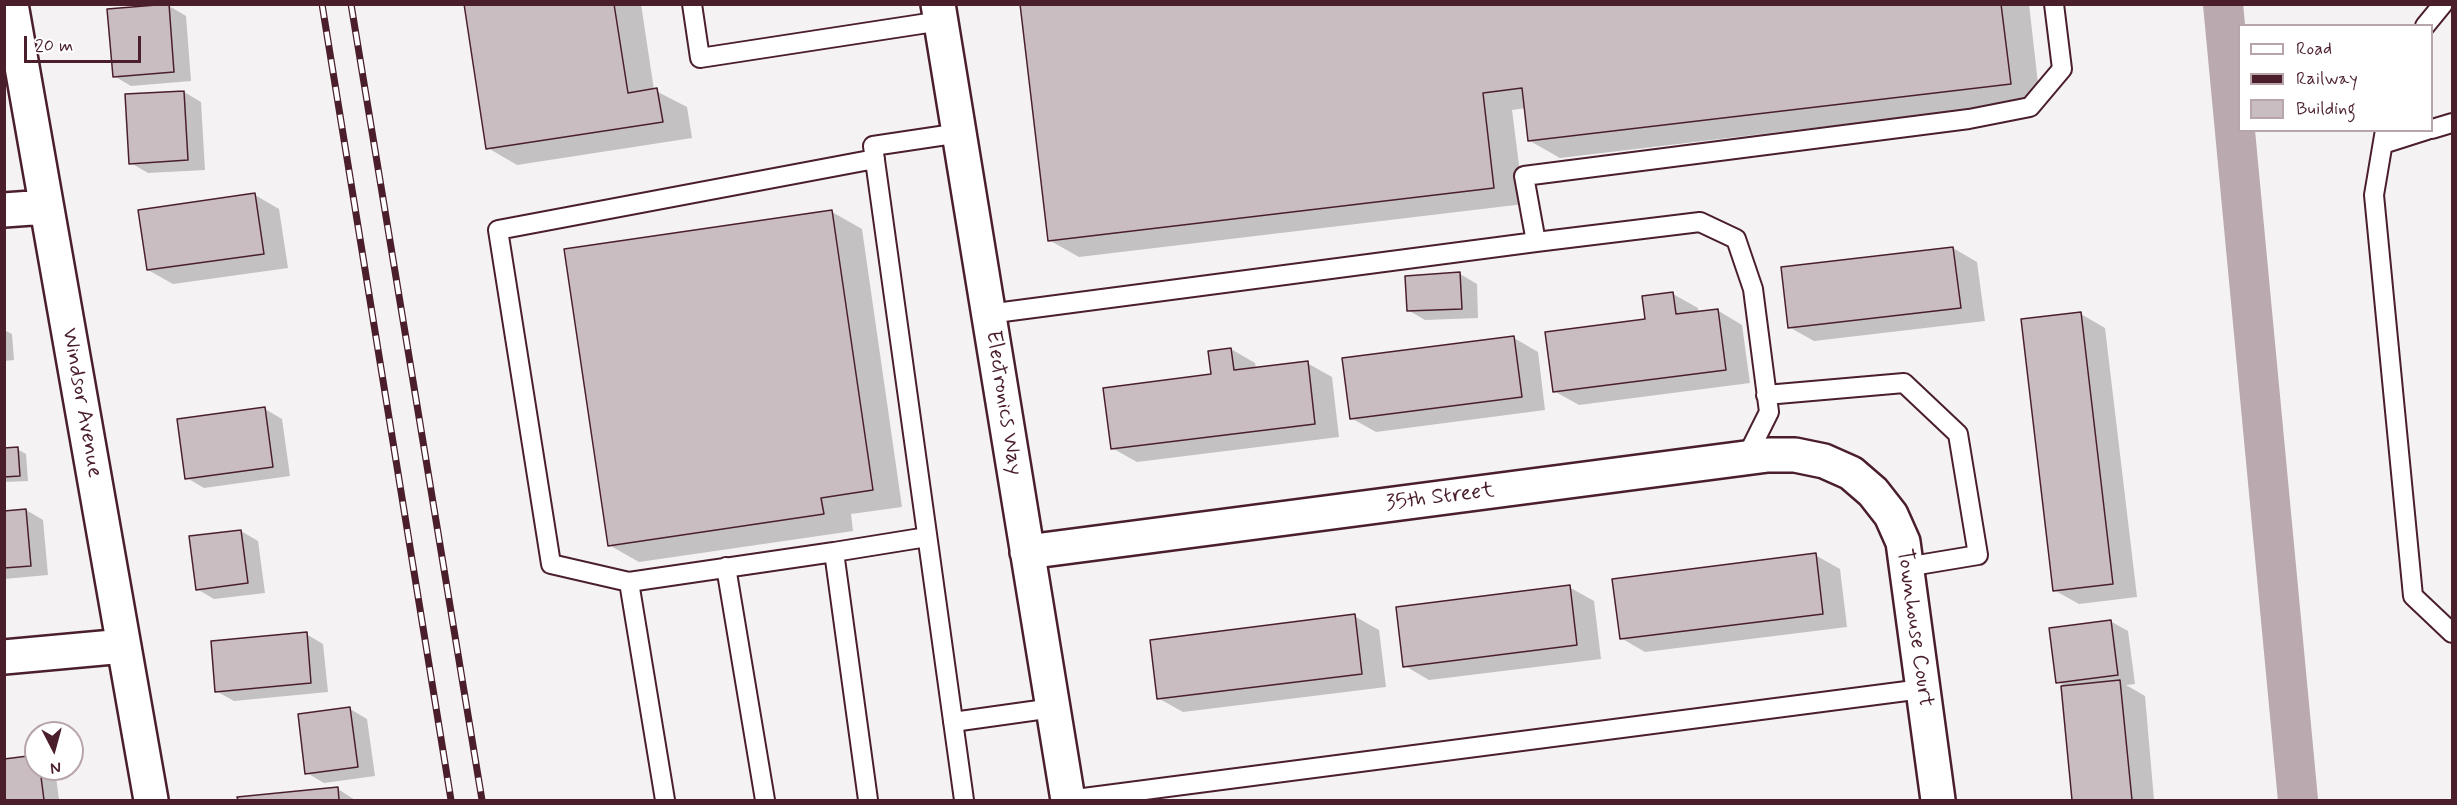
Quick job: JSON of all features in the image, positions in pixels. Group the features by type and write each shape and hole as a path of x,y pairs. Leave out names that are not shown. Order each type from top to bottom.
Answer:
{"street":[{"name":"Windsor Avenue","path":"11,4 151,801"},
{"name":"Electronics Way","path":"939,13 1068,800"},
{"path":"4,210 46,207"},
{"name":"35th Street","path":"1027,552 1746,458 1795,455 1824,461 1851,473"},
{"name":"Townhouse Court","path":"1851,473 1873,492 1891,515 1903,542 1938,801"},
{"path":"4,657 124,646"}],"lane":[{"path":"692,4 700,58 939,13"},
{"path":"1536,242 1524,176 1969,119 2030,107 2062,69 2054,4"},
{"path":"2427,24 2443,4"},
{"path":"2433,129 2452,123"},
{"path":"2415,132 2384,137 2374,195 2413,596 2452,633"},
{"path":"960,133 873,146 964,801"},
{"path":"875,159 498,230 551,564 629,582 927,537"},
{"path":"988,314 1700,222 1736,239 1753,289 1769,412 1746,458"},
{"path":"1766,394 1904,383 1958,434 1978,555 1906,567"},
{"path":"834,552 868,801"},
{"path":"726,567 765,801"},
{"path":"629,582 665,801"},
{"path":"1068,800 1922,689"},
{"path":"953,722 1053,708"}],"building":[{"path":"169,4 174,72 113,77 107,9"},
{"path":"464,4 614,4 628,93 657,88 663,122 486,149"},
{"path":"1020,4 2001,4 2011,84 1528,141 1522,88 1483,93 1494,188 1048,241"},
{"path":"184,91 188,160 129,164 125,94"},
{"path":"255,193 264,254 147,270 138,210"},
{"path":"832,210 873,490 821,498 824,514 608,546 564,249"},
{"path":"1953,247 1961,308 1788,328 1781,267"},
{"path":"1460,272 1462,309 1407,311 1405,276"},
{"path":"1673,292 1676,314 1718,309 1726,370 1553,392 1545,332 1645,319 1642,296"},
{"path":"2081,312 2113,584 2053,591 2021,319"},
{"path":"1514,336 1522,397 1350,419 1342,358"},
{"path":"1231,348 1234,370 1308,361 1315,424 1111,449 1103,388 1211,374 1208,351"},
{"path":"265,407 273,467 185,479 177,419"},
{"path":"18,447 20,476 4,477 4,448"},
{"path":"26,509 31,566 4,568 4,511"},
{"path":"241,530 248,583 196,590 189,536"},
{"path":"1816,553 1823,614 1620,639 1612,579"},
{"path":"1570,585 1577,645 1403,667 1396,607"},
{"path":"1355,614 1362,674 1157,699 1150,640"},
{"path":"2111,620 2118,675 2056,683 2049,628"},
{"path":"307,632 311,683 215,692 211,641"},
{"path":"2120,680 2132,800 2072,800 2061,686"},
{"path":"350,707 358,767 305,774 298,714"},
{"path":"24,756 24,781 42,781 44,800 4,800 4,759"},
{"path":"338,787 339,800 238,800 237,797"}],"waterway":[{"path":"2223,4 2298,800"}],"railway":[{"path":"322,4 451,800"},
{"path":"351,4 482,800"}]}
